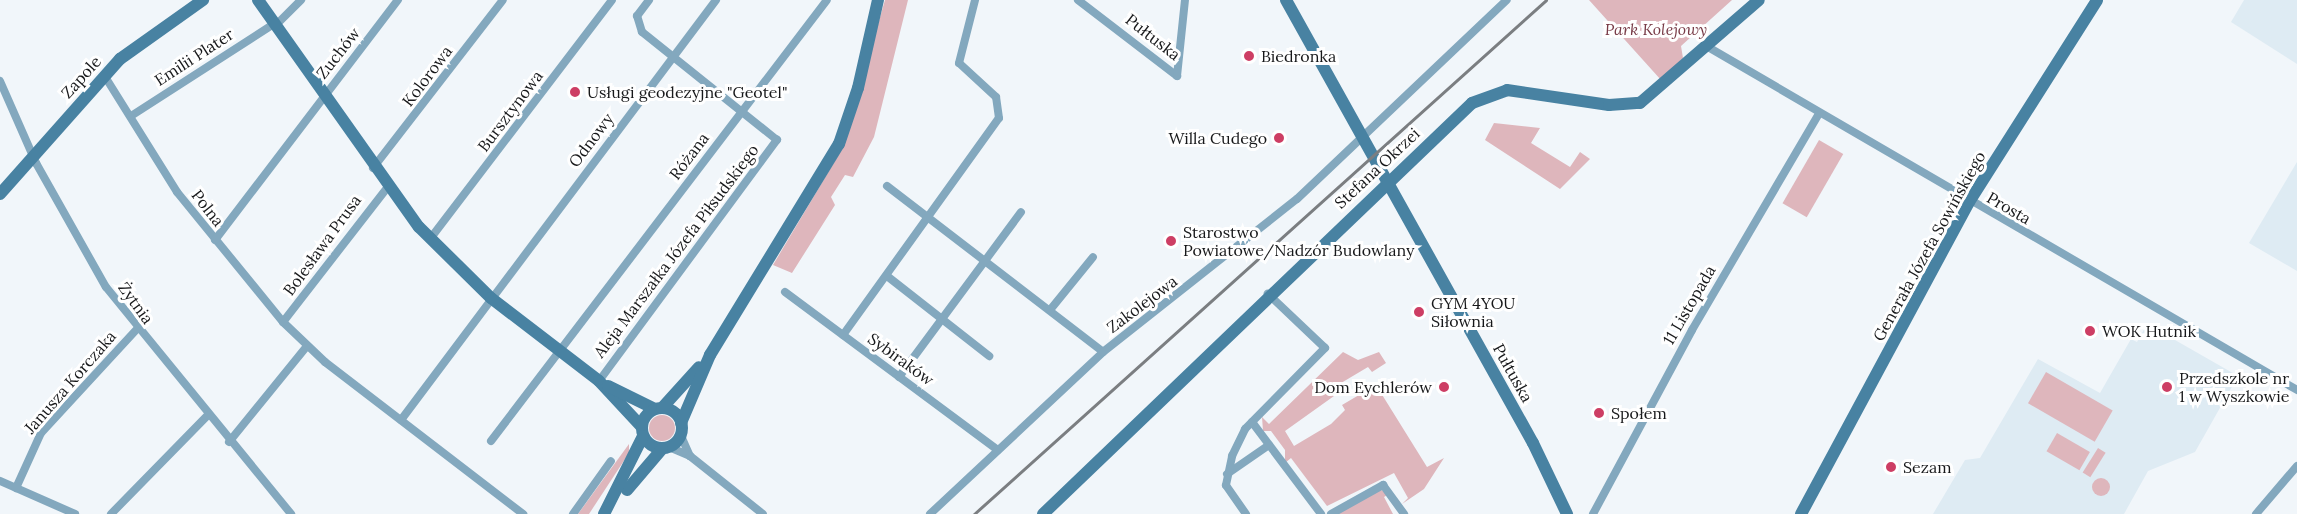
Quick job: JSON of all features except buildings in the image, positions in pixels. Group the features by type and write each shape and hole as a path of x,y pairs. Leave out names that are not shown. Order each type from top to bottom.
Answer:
{"street":[{"name":"Zapole","path":"1,191 104,75 203,0"},
{"path":"258,0 387,188 430,239 491,298 599,381 659,408 681,429 690,456"},
{"name":"Emilii Plater","path":"130,116 275,25 301,0"},
{"name":"Zuchów","path":"324,97 398,0"},
{"name":"Kolorowa","path":"373,168 503,0"},
{"name":"Bursztynowa","path":"430,239 612,0"},
{"path":"649,0 636,24 673,56 743,109"},
{"name":"Odnowy","path":"401,420 716,0"},
{"name":"Różana","path":"491,441 827,0"},
{"path":"612,514 645,463 665,448 681,429 710,355 839,144 878,0"},
{"path":"843,335 930,217 1001,113 996,97 959,63 975,0"},
{"name":"Pułtuska","path":"1078,0 1177,76 1185,0"},
{"name":"Pułtuska","path":"1286,0 1364,135 1386,182 1533,443 1567,514"},
{"name":"Zakolejowa","path":"930,514 1103,352 1297,200 1507,0"},
{"name":"Stefana Okrzei","path":"1043,514 1268,294 1472,103 1493,93 1520,90 1627,106 1650,98 1759,0"},
{"name":"Generała Józefa Sowińskiego","path":"1801,514 1969,202 2097,0"},
{"name":"Prosta","path":"1708,47 1818,115 2297,390"},
{"name":"Polna","path":"104,75 215,240 283,322 307,346 523,514"},
{"name":"Żytnia","path":"0,81 33,156 88,260 136,330 291,514"},
{"path":"215,240 324,97"},
{"name":"Aleja Marszałka Józefa Piłsudskiego","path":"599,381 777,140 743,109"},
{"name":"11 Listopada","path":"1593,514 1692,330 1818,115"},
{"path":"888,186 1103,352"},
{"name":"Bolesława Prusa","path":"283,322 387,188"},
{"path":"899,377 1022,212"},
{"path":"1050,310 1093,256"},
{"path":"887,276 989,356"},
{"name":"Sybiraków","path":"785,292 998,450"},
{"path":"1246,514 1226,485 1227,474 1252,422 1325,348 1268,294"},
{"name":"Janusza Korczaka","path":"16,488 42,433 136,330"},
{"path":"229,442 307,346"},
{"path":"604,514 642,431 659,408 710,355"},
{"path":"599,381 642,431 665,448 690,456 763,514"},
{"path":"111,514 207,417"},
{"path":"1252,422 1321,514"},
{"path":"1227,474 1269,445"},
{"path":"573,514 611,461"},
{"path":"2256,514 2297,466"},
{"path":"0,481 75,514"},
{"path":"1331,514 1383,485 1404,514"}],"shaded area":[{"path":"2244,0 2297,0 2297,64 2231,22"},
{"path":"2297,162 2297,271 2249,243"},
{"path":"2147,324 2238,376 2195,452 2148,471 2124,514 1933,514 1965,460 1980,458 2038,359 2100,393 2131,339 2137,342"}],"green space":[{"path":"885,0 908,0 874,137 853,177 845,175 831,197 835,205 792,273 773,265 842,149"},
{"name":"Park Kolejowy","path":"1589,0 1732,0 1681,46 1683,58 1661,80"},
{"path":"1494,123 1540,128 1531,143 1570,167 1580,152 1590,159 1560,189 1485,140"},
{"path":"1819,140 1843,154 1807,217 1782,203"},
{"path":"1343,352 1358,360 1379,352 1386,363 1372,372 1368,367 1331,389 1334,396 1285,431 1294,446 1331,424 1345,410 1342,405 1376,385 1427,467 1444,458 1424,489 1402,504 1408,498 1394,473 1327,506 1291,458 1285,463 1285,450 1271,431 1263,431 1262,417 1269,424"},
{"path":"2046,372 2113,410 2095,442 2028,403"},
{"path":"662,415 671,419 675,428 671,437 662,441 653,437 649,428 653,419"},
{"path":"2057,433 2090,452 2079,470 2046,451"},
{"path":"629,444 629,453 589,514 578,514"},
{"path":"2098,448 2106,453 2090,477 2083,473"},
{"path":"2097,478 2105,478 2110,483 2108,494 2097,496 2092,491 2092,483"},
{"path":"1379,489 1389,494 1384,497 1393,514 1336,514"}],"railway":[{"path":"974,514 1546,0"}],"place":[{"name":"Biedronka","path":"1249,56"},
{"name":"Usługi geodezyjne \"Geotel\"","path":"575,92"},
{"name":"Willa Cudego","path":"1279,138"},
{"name":"Starostwo Powiatowe/Nadzór Budowlany","path":"1171,241"},
{"name":"GYM 4YOU Siłownia","path":"1419,312"},
{"name":"WOK Hutnik","path":"2090,331"},
{"name":"Dom Eychlerów","path":"1444,387"},
{"name":"Przedszkole nr 1 w Wyszkowie","path":"2167,387"},
{"name":"Społem","path":"1599,413"},
{"name":"Sezam","path":"1891,467"}]}
